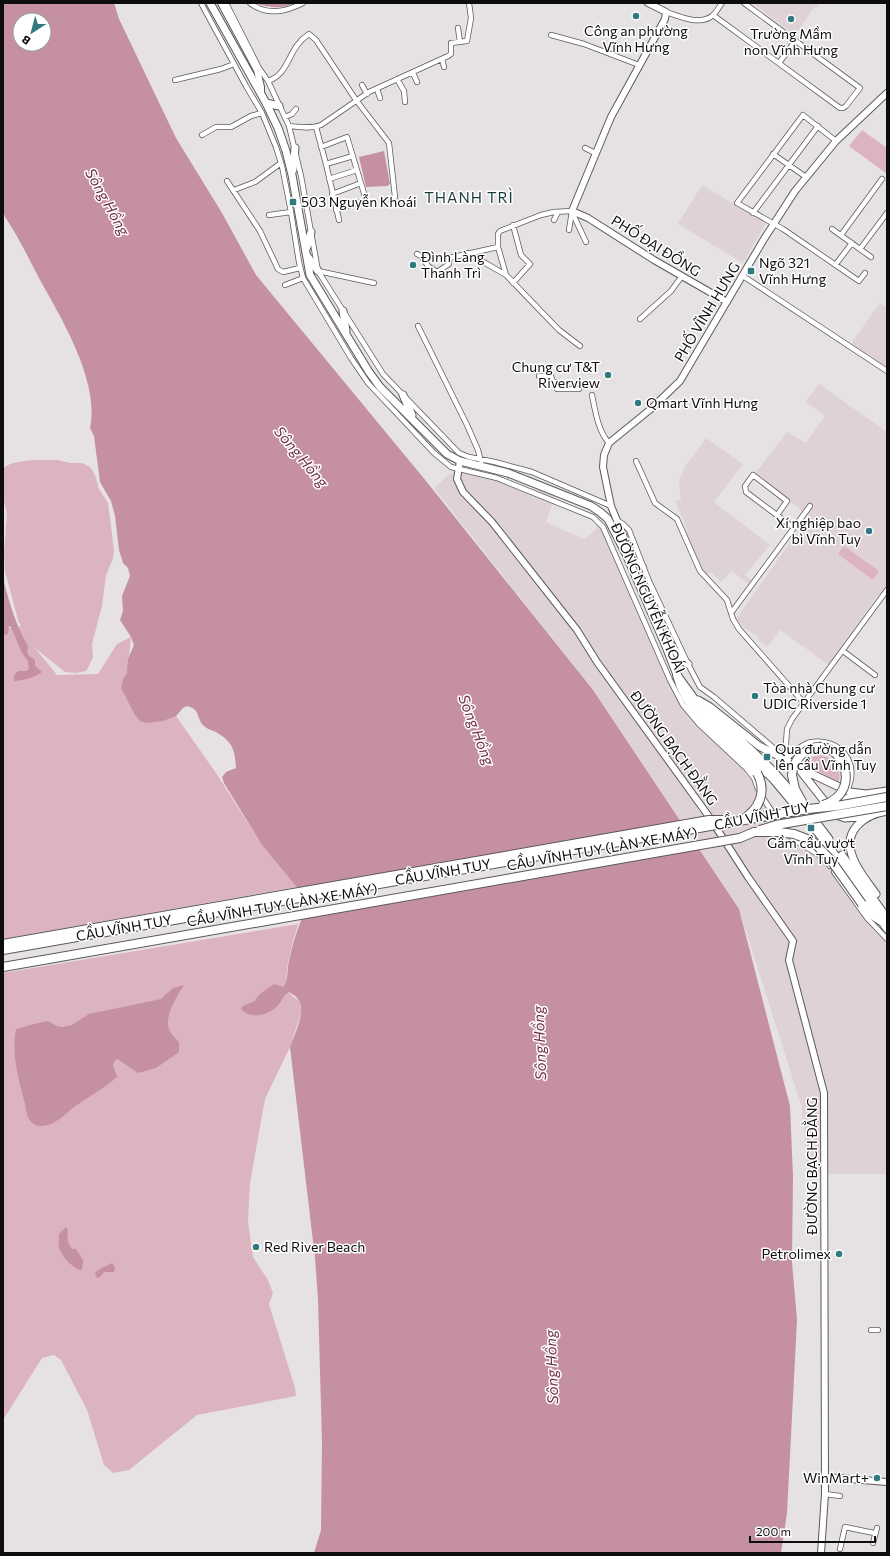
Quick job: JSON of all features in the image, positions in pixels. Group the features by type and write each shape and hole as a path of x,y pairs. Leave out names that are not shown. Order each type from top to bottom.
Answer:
{"highway":[{"path":"677,675 685,698 701,719 750,764 760,779 762,785 762,795 759,803 748,816 738,822"},
{"path":"812,749 827,749 837,755 846,769 847,775 845,786 838,796 826,805 807,809 795,789 792,775 793,768 799,756 812,749"},
{"name":"CẦU VĨNH TUY","path":"3,950 807,809 837,806 887,797"},
{"name":"CẦU VĨNH TUY","path":"3,962 754,832 776,825 887,806"},
{"name":"CẦU VĨNH TUY (LÀN XE MÁY)","path":"3,944 701,822 721,820 738,822"},
{"path":"754,832 794,834 812,841 830,859 862,904 872,915 884,919"},
{"name":"CẦU VĨNH TUY (LÀN XE MÁY)","path":"3,967 740,838 754,832"}],"main road":[{"name":"ĐƯỜNG NGUYỄN KHOÁI","path":"210,3 266,103 278,128 292,175 310,275 369,372 380,387 447,454 460,461 481,463 591,506 608,519 626,554 677,675 710,720 773,779 797,807 884,919"},
{"path":"266,103 279,106"},
{"path":"292,175 295,148"},
{"path":"311,232 307,253 318,271"},
{"path":"343,312 347,336"},
{"path":"403,395 413,419"},
{"path":"665,644 670,644 683,661 688,664"},
{"name":"ĐƯỜNG NGUYỄN KHOÁI","path":"696,700 761,759 807,809 858,877 884,919 887,929"},
{"path":"696,700 710,707 750,740 767,751 785,759 797,767 847,790 866,794"},
{"path":"797,767 841,817 868,816 887,811"},
{"path":"832,808 838,801 866,794 887,791"},
{"path":"868,816 861,821 854,830 850,848 854,862 887,910"}],"street":[{"name":"ĐƯỜNG NGUYỄN KHOÁI","path":"201,3 262,113 281,164 303,278 342,345 368,383 434,453 451,467 458,470 497,478 568,506 598,520 603,527 670,680 683,705 699,724 747,769 754,778 766,806 786,833 792,839 812,849 828,862 867,918 887,939"},
{"name":"ĐƯỜNG NGUYỄN KHOÁI","path":"221,3 258,69 268,81 289,126 301,176 318,271 376,364 455,450 481,463 532,472 611,506"},
{"name":"ĐƯỜNG NGUYỄN KHOÁI","path":"226,3 258,69 261,94"},
{"path":"250,3 263,10 275,12 285,11 303,3"},
{"path":"289,126 316,127 332,119 356,100 367,94 451,54 452,43 467,41 470,18 469,3"},
{"path":"648,3 666,12 698,21 707,19 713,15 722,3"},
{"path":"713,15 840,108 844,108 860,88 744,3"},
{"path":"569,230 572,211 611,116 665,19 666,12"},
{"path":"458,28 460,42"},
{"path":"268,81 276,78 281,73 301,39 309,34 316,40 356,100 388,144 395,197"},
{"path":"550,36 584,44 639,65"},
{"path":"779,63 795,41"},
{"path":"442,59 444,67"},
{"path":"175,80 222,69 234,64"},
{"path":"413,73 417,82"},
{"path":"397,79 404,91 405,102"},
{"path":"362,85 367,94"},
{"path":"377,89 380,98"},
{"name":"PHỐ VĨNH HƯNG","path":"609,443 652,408 680,381 774,223 806,177 836,140 887,93"},
{"path":"285,116 292,114 296,109"},
{"path":"202,135 216,128 231,127 252,116 262,113"},
{"path":"836,140 803,115 737,203 774,223 859,281 865,273"},
{"path":"753,213 818,126"},
{"path":"316,127 339,220"},
{"path":"321,147 347,137 366,200 336,210"},
{"path":"585,148 595,153"},
{"path":"773,154 806,177"},
{"path":"326,164 353,156"},
{"path":"234,190 255,182 281,164"},
{"path":"329,178 357,170"},
{"path":"841,235 882,179"},
{"path":"227,181 260,231 278,269 284,272 300,268"},
{"path":"332,194 361,183"},
{"path":"572,211 586,242"},
{"name":"PHỐ ĐẠI ĐỒNG","path":"498,247 499,232 513,225 541,215 572,211 588,218 727,302"},
{"path":"269,215 291,212"},
{"path":"554,220 558,212"},
{"path":"860,249 887,213"},
{"path":"513,225 521,255 530,264 513,283"},
{"path":"832,229 871,257"},
{"path":"836,264 852,243"},
{"path":"417,254 421,256 428,266 437,272 449,264 449,258 498,247 506,275"},
{"path":"468,253 506,275 560,330 580,346"},
{"path":"318,271 374,283"},
{"path":"640,319 671,291 682,276"},
{"path":"743,276 887,371"},
{"path":"285,285 303,278"},
{"path":"418,326 467,425 481,463"},
{"path":"540,376 551,376 553,382 556,382 557,389 579,389"},
{"path":"592,395 596,414 604,438 609,443 604,456 603,467 611,506 628,547 626,554 644,567"},
{"name":"ĐƯỜNG BẠCH ĐẰNG","path":"460,461 457,479 464,492 495,526 577,630 597,662 710,818 748,877 793,941 789,960 824,1093 825,1494 821,1553"},
{"path":"636,461 655,503 677,519 700,571 727,600 733,619 742,632 804,703"},
{"path":"777,515 787,501 753,474 745,486 746,492 794,528"},
{"path":"731,613 810,506"},
{"name":"ĐƯỜNG NGUYỄN KHOÁI","path":"618,521 629,530 649,581 700,687 781,754 785,759"},
{"path":"785,759 787,729 804,703 887,590"},
{"path":"843,651 875,675"},
{"path":"785,759 805,744 824,742 836,746 844,753 851,766 852,780 847,790"},
{"path":"871,1330 878,1330"},
{"path":"825,1476 887,1482"},
{"path":"825,1494 840,1496"},
{"path":"840,1549 845,1527 874,1533"},
{"path":"873,1542 874,1533 877,1528"}],"shaded area":[{"name":"Trường Mầm non Vĩnh Hưng","path":"752,3 819,3 817,7 814,7 797,33 794,34"},
{"path":"862,130 887,148 887,174 849,146"},
{"path":"702,185 766,223 743,263 678,224"},
{"path":"880,303 887,308 887,367 855,347 852,342"},
{"path":"819,384 887,432 887,601 878,595 829,665 780,630 767,647 759,641 758,637 742,626 736,619 809,516 754,475 787,432 806,443 825,416 805,402"},
{"path":"706,438 743,464 714,502 770,545 745,575 752,581 749,584 732,571 721,582 711,572 706,576 697,561 686,531 687,529 675,501 681,500 679,481 684,468"},
{"path":"36,460 58,460 70,463 82,463 90,467 95,475 99,489 108,503 114,550 113,559 106,575 102,606 92,644 93,657 86,671 76,673 65,672 35,648 57,675 98,674 117,644 131,637 128,666 141,692 176,716 216,773 262,845 297,887 3,939 3,629 21,626 18,620 5,571 4,553 7,514 3,497 3,469 10,464"},
{"path":"463,468 497,480 556,494 546,522 584,539 596,529 598,520 683,705 754,777 792,837 805,842 829,860 867,917 887,941 887,1174 808,1174 802,1108 739,909 593,690 434,488 450,474"},
{"path":"844,546 879,571 873,580 838,554"},
{"path":"822,755 835,762 840,776 839,782 802,763 808,758"},
{"path":"298,924 291,948 286,978 289,992 300,1002 301,1013 290,1047 265,1099 250,1183 248,1222 253,1257 268,1280 273,1293 269,1304 295,1388 296,1396 197,1415 129,1470 113,1473 104,1465 87,1410 61,1360 54,1355 42,1358 3,1420 3,973"}],"water":[{"name":"Sông Hồng","path":"3,3 114,3 119,19 176,138 222,213 256,275 426,481 593,690 739,909 790,1106 793,1176 792,1262 797,1320 787,1513 781,1553 314,1553 321,1530 322,1443 318,1299 315,1258 290,1047 299,1022 301,1009 297,998 289,992 275,1008 261,1015 251,1015 246,1013 241,1008 255,1001 261,993 274,984 283,987 285,985 294,942 309,902 262,845 224,783 222,777 226,772 236,768 234,751 230,743 216,732 204,726 194,709 187,706 183,708 176,716 163,721 146,723 140,721 135,715 121,688 123,679 127,673 128,659 134,645 131,637 120,620 123,611 122,596 130,576 128,568 123,563 119,550 115,516 111,501 100,482 94,436 90,428 92,410 89,390 84,370 67,331 19,239 5,217 3,210"},
{"path":"256,3 295,3 275,7"},
{"path":"384,151 390,184 387,186 366,187 359,157"},
{"path":"3,578 13,614 28,646 27,652 29,656 35,660 35,666 42,672 32,677 14,681 14,675 18,671 27,671 29,668 28,661 22,653 11,627 9,626 8,634 3,635"},
{"path":"184,985 172,1006 168,1018 169,1029 179,1042 179,1052 156,1068 138,1073 116,1059 113,1065 117,1077 108,1084 57,1121 39,1126 31,1122 27,1114 16,1067 14,1048 16,1029 48,1021 62,1027 72,1025 89,1014 161,999 173,988"},
{"path":"66,1227 68,1231 69,1245 72,1249 76,1249 83,1260 82,1270 75,1268 60,1251 59,1234"},
{"path":"112,1263 115,1267 114,1272 104,1272 97,1278 95,1273 101,1268"}],"pier":[{"path":"685,823 700,847 300,917 306,903 297,891"}],"place":[{"name":"Công an phường Vĩnh Hưng","path":"636,16"},
{"name":"Trường Mầm non Vĩnh Hưng","path":"791,19"},
{"name":"503 Nguyễn Khoái","path":"293,202"},
{"name":"Đình Làng Thanh Trì","path":"413,265"},
{"name":"Ngõ 321 Vĩnh Hưng","path":"751,271"},
{"name":"Chung cư T&T Riverview","path":"608,375"},
{"name":"Qmart Vĩnh Hưng","path":"638,403"},
{"name":"Xí nghiệp bao bì Vĩnh Tuy","path":"869,531"},
{"name":"Tòa nhà Chung cư UDIC Riverside 1","path":"755,696"},
{"name":"Qua đường dẫn lên cầu Vĩnh Tuy","path":"767,757"},
{"name":"Gầm cầu vượt Vĩnh Tuy","path":"811,828"},
{"name":"Red River Beach","path":"256,1247"},
{"name":"Petrolimex","path":"839,1254"},
{"name":"WinMart+","path":"877,1478"}],"district":[{"name":"THANH TRÌ","path":"469,198"}]}
